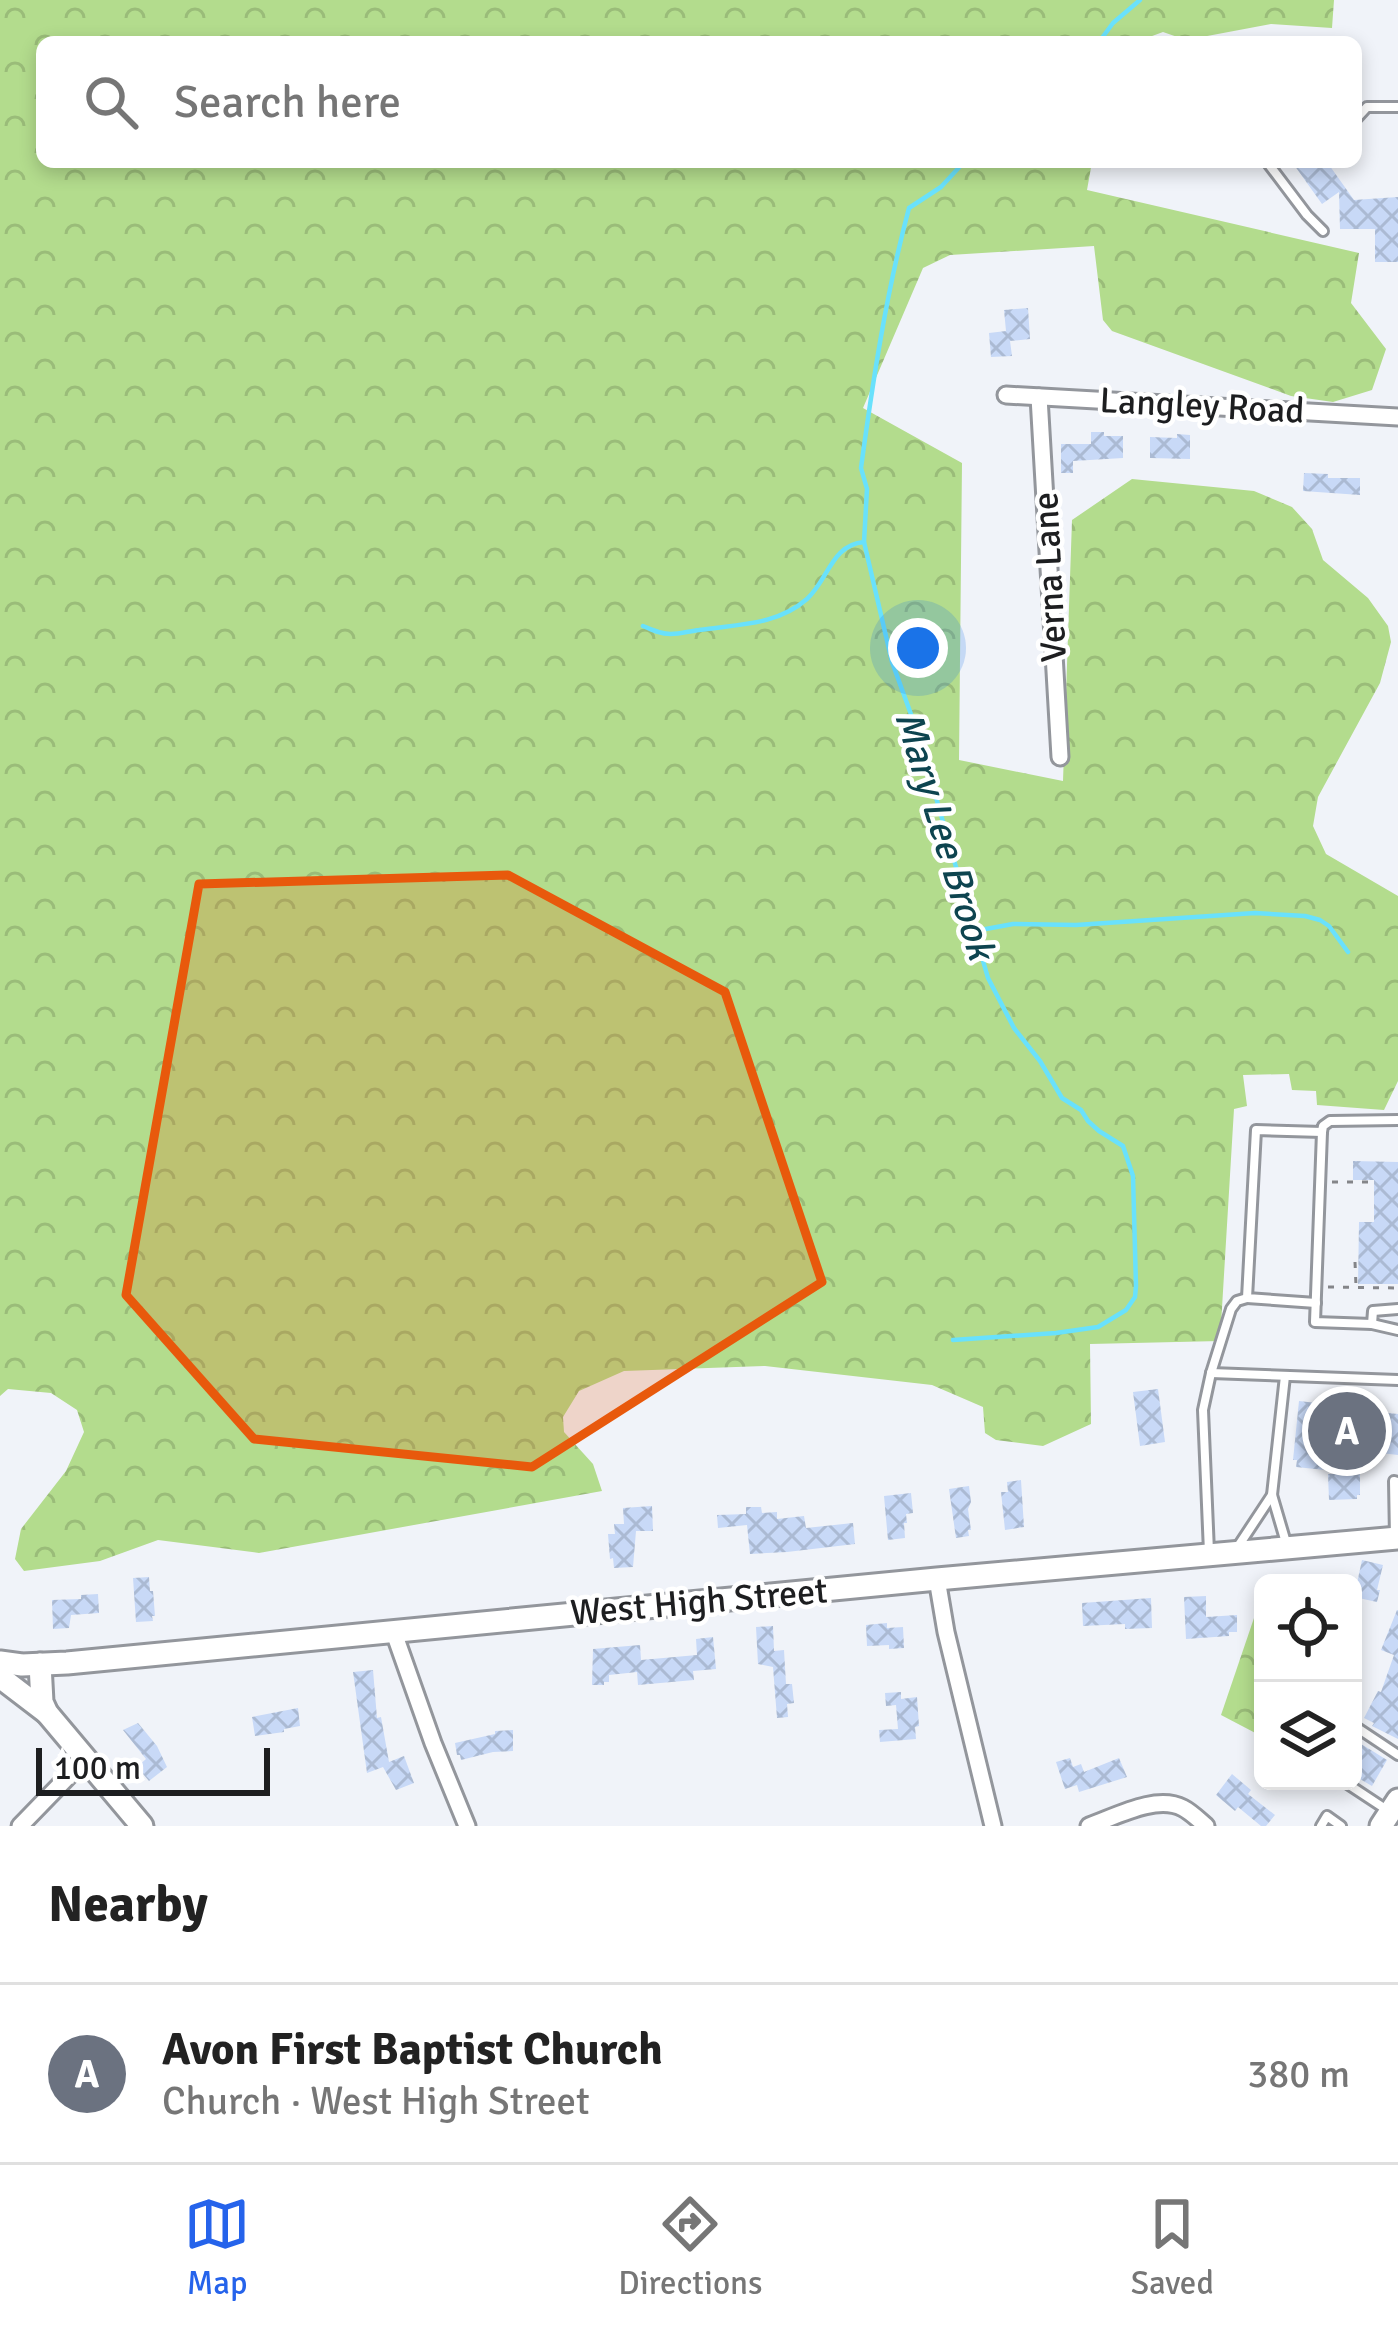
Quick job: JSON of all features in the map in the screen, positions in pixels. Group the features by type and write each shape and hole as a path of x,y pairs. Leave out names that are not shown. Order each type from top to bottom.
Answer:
{"main road":[{"name":"West High Street","path":"0,1662 40,1664 1397,1538"},
{"path":"40,1664 40,1695 47,1713"},
{"path":"0,1677 47,1713 142,1826"}],"street":[{"name":"Langley Road","path":"1006,395 1398,417"},
{"name":"Verna Lane","path":"1039,397 1060,757"},
{"path":"937,1579 993,1826"},
{"path":"393,1630 467,1826"},
{"path":"20,1826 87,1757"},
{"path":"1089,1826 1167,1804 1186,1810 1206,1826"}],"lane":[{"path":"1362,112 1367,107 1398,107"},
{"path":"1272,168 1323,231"},
{"path":"1398,1120 1330,1121 1323,1126 1316,1303 1316,1322 1398,1330"},
{"path":"1247,1298 1256,1130 1322,1132"},
{"path":"1210,1554 1203,1410 1210,1373 1234,1304 1247,1298 1316,1303"},
{"path":"1372,1324 1376,1310 1398,1309"},
{"path":"1210,1373 1398,1380"},
{"path":"1285,1376 1272,1496 1287,1547"},
{"path":"1397,1538 1394,1480 1398,1483"},
{"path":"1235,1552 1272,1496"},
{"path":"1362,1731 1398,1755"},
{"path":"1355,1790 1391,1817"},
{"path":"1321,1826 1328,1816 1341,1826"}],"path":[{"path":"1342,1182 1372,1182"},
{"path":"1355,1262 1356,1288"},
{"path":"1338,1287 1398,1288"}],"highlighted area":[{"path":"508,875 725,992 822,1282 532,1467 254,1439 126,1295 199,884"}],"green space":[{"path":"0,0 1334,0 1332,28 1271,24 1207,36 1163,32 1152,36 36,36 36,168 1091,168 1087,190 1359,253 1351,303 1386,349 1372,390 1333,402 1291,396 1112,331 1103,320 1094,246 950,255 923,268 863,408 962,463 959,760 1063,781 1072,520 1132,479 1254,491 1292,507 1312,529 1323,560 1368,598 1388,626 1391,642 1380,683 1318,797 1313,826 1326,854 1398,896 1398,1081 1384,1110 1317,1105 1316,1091 1292,1090 1289,1074 1243,1075 1247,1106 1234,1109 1220,1341 1090,1344 1091,1424 1043,1446 996,1440 985,1433 983,1407 932,1385 765,1366 624,1371 579,1391 563,1417 564,1432 593,1464 602,1491 259,1553 158,1540 100,1561 24,1571 15,1559 21,1529 66,1471 84,1432 77,1410 51,1393 8,1389 0,1396"},
{"path":"1254,1618 1254,1732 1221,1715"}],"building":[{"path":"1296,168 1331,168 1354,200 1398,197 1398,262 1375,262 1375,229 1340,229 1339,192 1322,204"},
{"path":"1028,308 1030,339 1010,341 1012,356 991,357 989,333 1006,331 1004,310"},
{"path":"1091,432 1123,436 1123,458 1073,461 1073,473 1061,473 1061,444 1091,444"},
{"path":"1177,434 1190,435 1190,459 1150,458 1150,437 1177,438"},
{"path":"1304,473 1360,478 1360,495 1303,491"},
{"path":"1353,1161 1398,1162 1398,1284 1358,1284 1359,1222 1374,1222 1374,1180 1353,1180"},
{"path":"1158,1389 1165,1442 1140,1446 1133,1392"},
{"path":"1299,1401 1334,1405 1333,1412 1398,1414 1398,1455 1328,1447 1325,1470 1296,1467"},
{"path":"1328,1474 1360,1474 1357,1499 1329,1500"},
{"path":"1021,1480 1024,1527 1005,1530 1001,1492 1008,1492 1007,1482"},
{"path":"969,1486 971,1530 969,1536 956,1538 949,1489"},
{"path":"911,1493 913,1513 906,1514 905,1538 888,1540 884,1496"},
{"path":"652,1506 653,1531 636,1531 633,1567 614,1568 608,1534 615,1534 614,1524 624,1524 623,1508"},
{"path":"746,1507 777,1512 777,1519 804,1516 806,1528 853,1523 855,1544 750,1554 747,1525 718,1528 717,1515 746,1514"},
{"path":"1362,1560 1383,1565 1377,1602 1362,1599"},
{"path":"149,1577 155,1616 153,1621 136,1622 133,1578"},
{"path":"98,1594 99,1613 71,1615 69,1628 53,1629 52,1600"},
{"path":"1206,1596 1206,1617 1237,1615 1237,1632 1186,1639 1184,1597"},
{"path":"1151,1598 1152,1628 1083,1626 1082,1603"},
{"path":"1397,1610 1398,1739 1364,1718 1381,1692 1394,1655 1381,1650"},
{"path":"887,1623 887,1628 903,1627 904,1648 867,1646 866,1625"},
{"path":"773,1626 774,1651 784,1650 786,1684 792,1684 794,1703 787,1704 788,1717 777,1718 773,1667 758,1664 756,1627"},
{"path":"713,1637 716,1669 693,1671 694,1680 638,1685 637,1672 609,1675 604,1685 592,1685 593,1649 640,1645 641,1660 697,1655 696,1639"},
{"path":"373,1670 377,1718 381,1717 389,1762 404,1756 414,1783 396,1790 383,1767 367,1773 353,1672"},
{"path":"901,1692 901,1699 917,1697 916,1739 880,1742 879,1730 898,1729 896,1705 886,1706 885,1693"},
{"path":"298,1708 300,1726 255,1736 252,1717"},
{"path":"138,1723 167,1767 149,1781 137,1767 146,1759 123,1730"},
{"path":"513,1730 513,1751 461,1760 457,1755 455,1743"},
{"path":"1362,1745 1387,1760 1372,1786 1362,1780"},
{"path":"1070,1758 1073,1767 1081,1764 1084,1772 1119,1758 1127,1777 1079,1792 1077,1785 1065,1789 1056,1762"},
{"path":"1232,1774 1275,1815 1266,1826 1216,1795"}],"waterway":[{"name":"Mary Lee Brook","path":"1103,36 1140,0"},
{"name":"Mary Lee Brook","path":"953,1340 1098,1327 1126,1310 1136,1286 1133,1176 1123,1146 1062,1098 1014,1028 988,978 916,728 892,662 864,542 867,489 861,468 881,337 909,208 941,187 958,168"},
{"path":"643,626 674,634 782,614 807,599 844,549 864,542"},
{"path":"975,931 1013,924 1076,925 1255,913 1320,920 1348,952"}],"place":[{"name":"Avon First Baptist Church","path":"1347,1431"}]}
